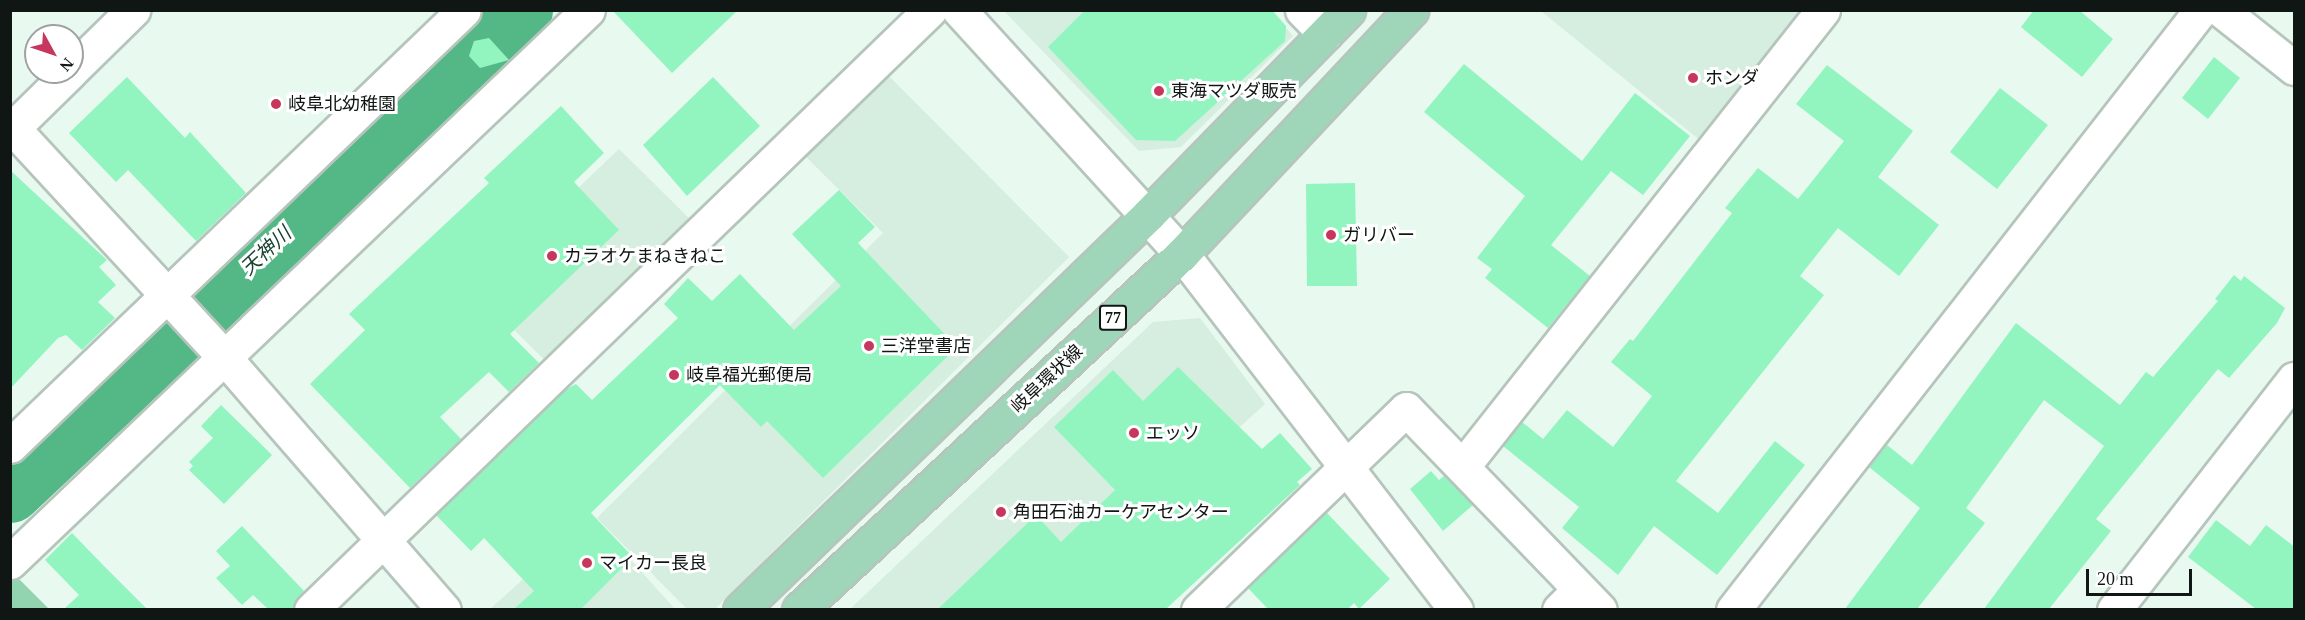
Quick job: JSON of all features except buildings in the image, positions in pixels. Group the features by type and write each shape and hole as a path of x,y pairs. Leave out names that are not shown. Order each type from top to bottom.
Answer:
{"main road":[{"path":"740,609 1149,214 1348,10"},
{"name":"岐阜環状線","path":"799,609 1182,254 1411,10"}],"street":[{"path":"84,58 133,10"},
{"path":"10,446 171,300 464,10"},
{"path":"10,562 220,353 588,10"},
{"path":"311,609 930,10"},
{"path":"959,10 1149,214 1456,609"},
{"path":"1302,10 1325,34"},
{"path":"1463,466 1823,10"},
{"path":"1733,609 2201,10"},
{"path":"2221,10 2295,68"},
{"path":"57,84 11,128 220,353 382,541 444,609"},
{"path":"2114,609 2295,379"},
{"path":"1197,609 1406,410 1463,466 1579,603"}],"shaded area":[{"name":"東海マツダ販売","path":"1004,11 1271,11 1293,36 1181,147 1139,151"},
{"name":"ホンダ","path":"1541,11 1818,11 1707,146"},
{"path":"888,75 1069,257 715,609 687,609 597,518 883,233 804,155"},
{"path":"619,149 693,222 551,366 472,289"},
{"name":"エッソ","path":"1200,318 1265,404 1040,609 849,610 1153,322"},
{"name":"マイカー長良","path":"592,517 675,609 489,610"}],"green space":[{"path":"16,576 49,609 11,610 11,582"}],"waterway":[{"name":"天神川","path":"10,491 521,10"}],"place":[{"name":"ホンダ","path":"1693,78"},
{"name":"東海マツダ販売","path":"1159,91"},
{"name":"岐阜北幼稚園","path":"276,104"},
{"name":"ガリバー","path":"1331,235"},
{"name":"カラオケまねきねこ","path":"552,256"},
{"name":"三洋堂書店","path":"869,346"},
{"name":"岐阜福光郵便局","path":"674,375"},
{"name":"エッソ","path":"1134,433"},
{"name":"角田石油カーケアセンター","path":"1001,512"},
{"name":"マイカー長良","path":"587,563"}]}
